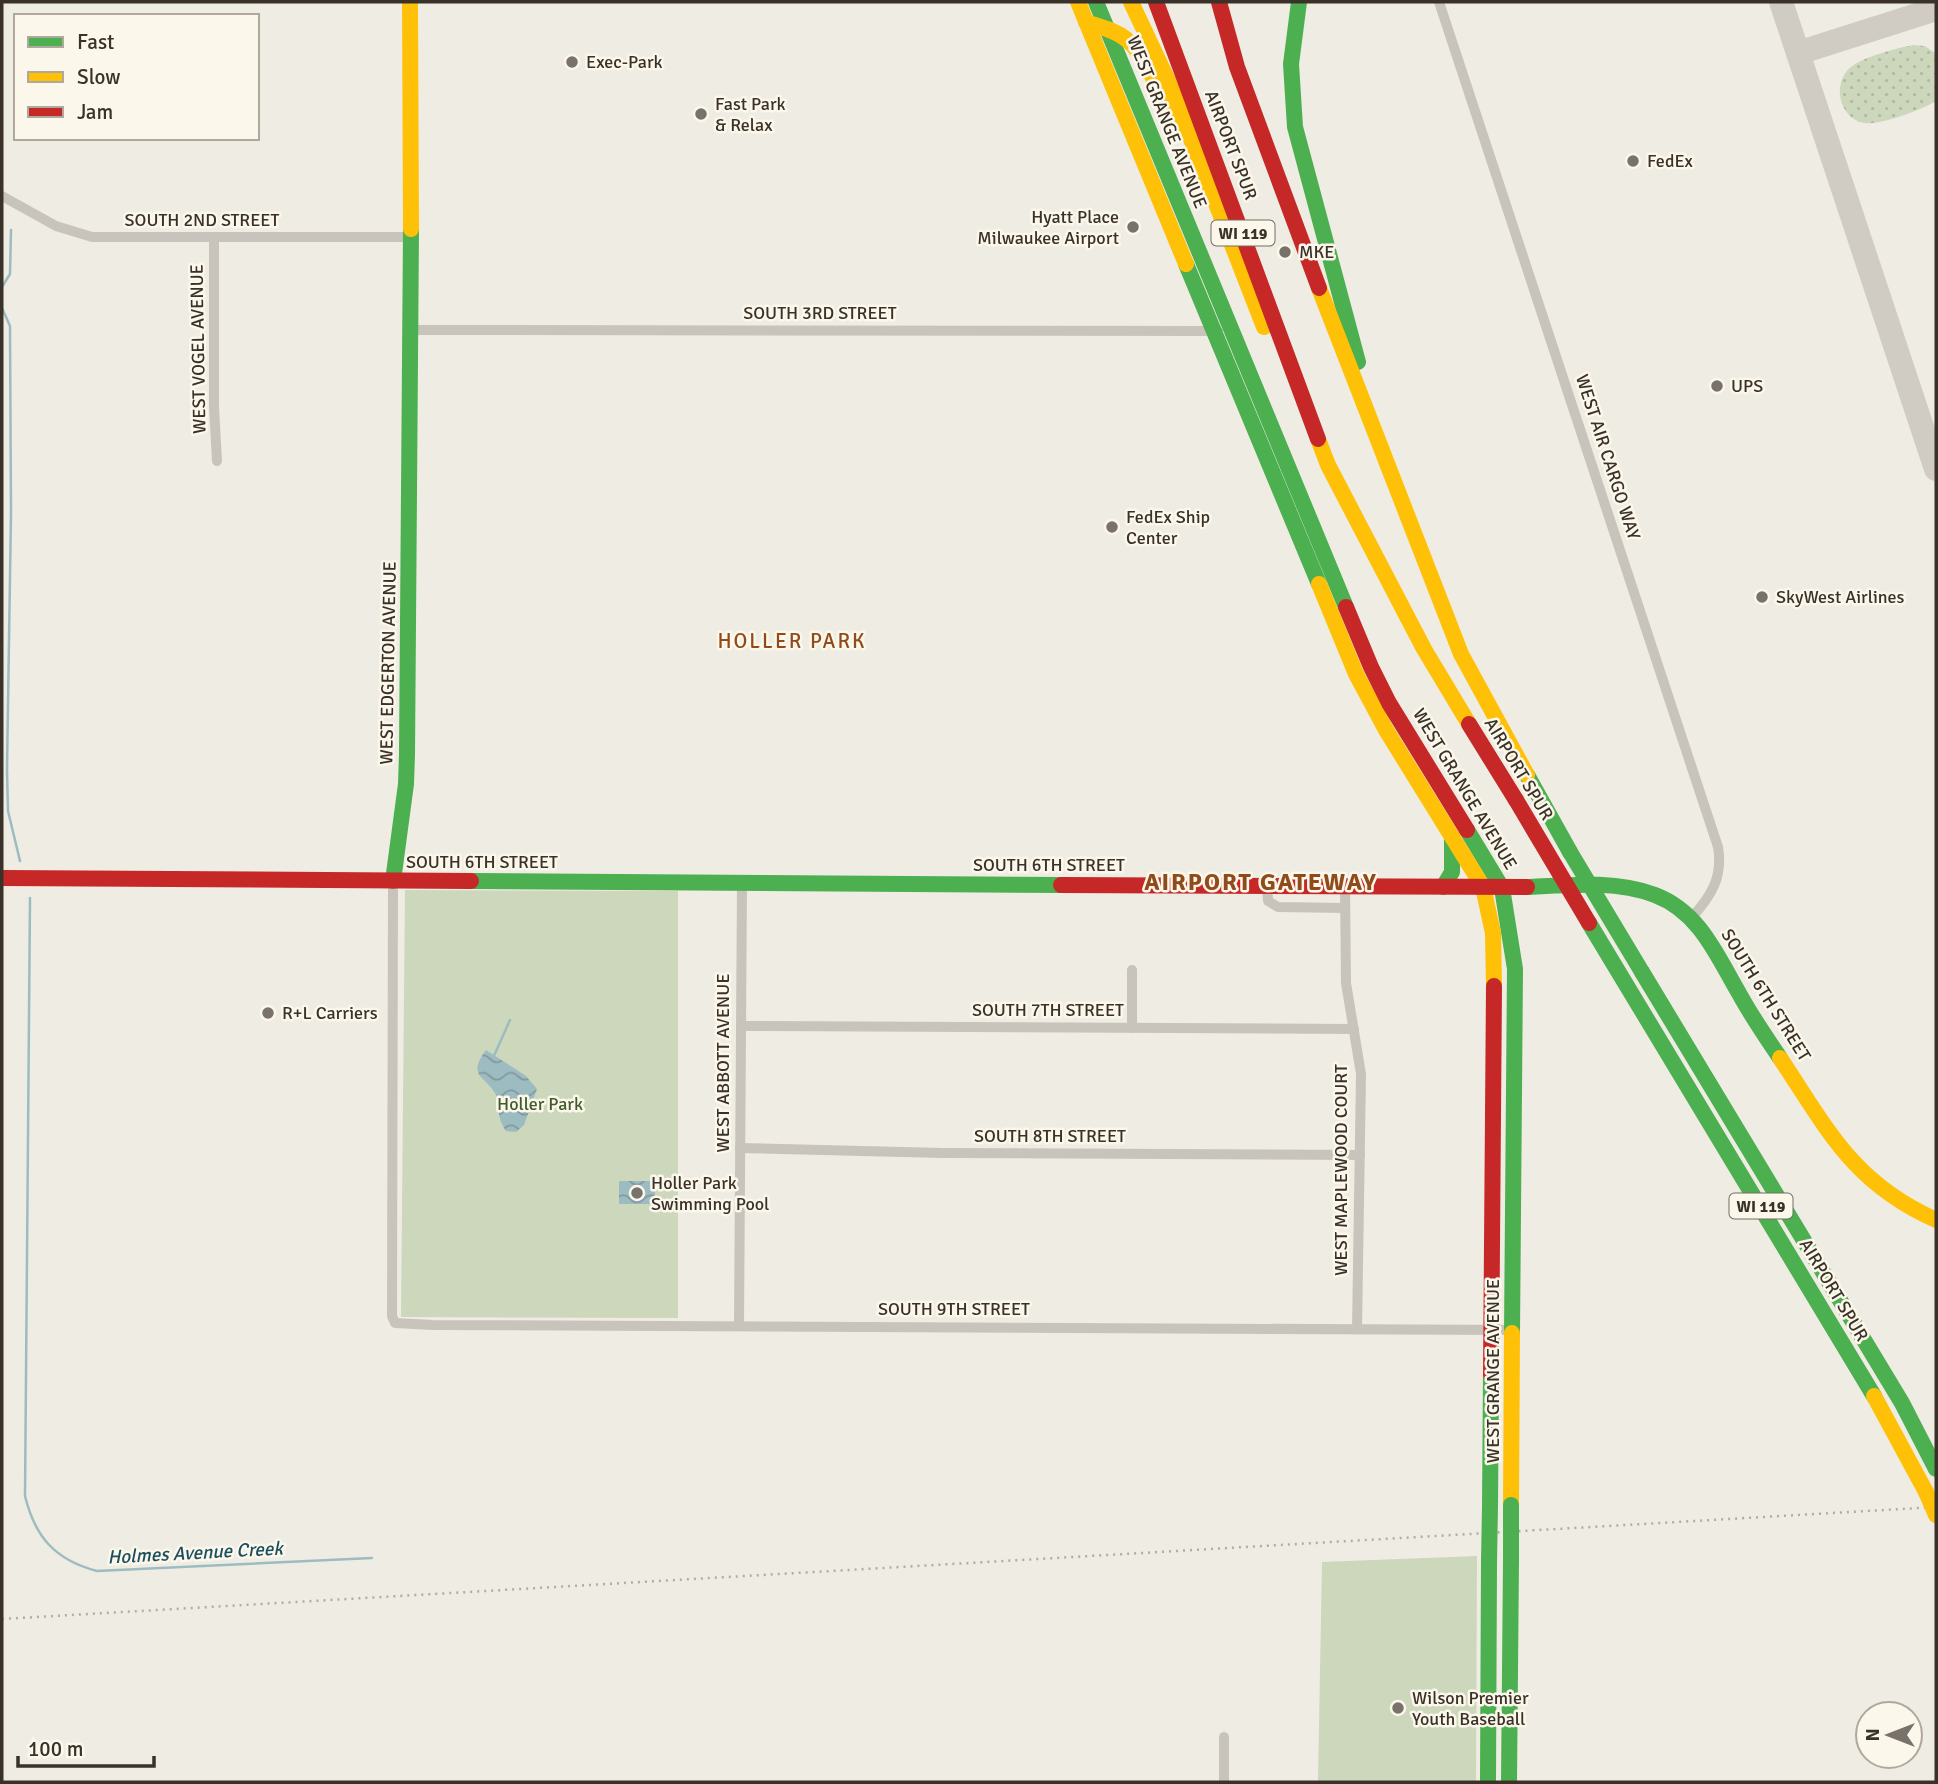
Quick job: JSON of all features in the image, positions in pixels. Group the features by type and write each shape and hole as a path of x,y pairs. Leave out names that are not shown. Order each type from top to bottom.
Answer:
{"main road":[{"name":"WEST EDGERTON AVENUE","path":"394,881 406,774 411,237 410,2"},
{"name":"WEST GRANGE AVENUE","path":"1078,2 1341,639 1375,712 1483,887 1493,933 1494,969 1488,1782"},
{"name":"WEST GRANGE AVENUE","path":"1096,2 1357,633 1389,703 1502,888 1516,969 1509,1782"},
{"path":"1132,2 1170,85 1282,372 1328,465"},
{"name":"AIRPORT SPUR","path":"1156,2 1328,465 1424,649 1868,1384 1936,1514"},
{"name":"AIRPORT SPUR","path":"1219,2 1237,67 1328,315 1461,654 1570,852 1870,1350 1936,1469"},
{"path":"1299,2 1292,58 1295,127 1382,451"},
{"path":"1086,22 1129,42 1140,56 1209,202 1226,232"},
{"path":"1241,397 1256,390"},
{"path":"1341,639 1357,633"},
{"path":"1444,887 1452,872 1452,835"},
{"name":"SOUTH 6TH STREET","path":"2,878 1502,888 1605,886 1637,889 1666,900 1691,918 1714,944 1740,996 1845,1155 1869,1181 1891,1198 1936,1220"},
{"path":"1494,969 1516,969"},
{"path":"1492,1148 1514,1148"},
{"path":"1488,1755 1509,1756"}],"street":[{"name":"WEST AIR CARGO WAY","path":"1439,2 1718,846 1718,878 1711,894 1691,918"},
{"name":"SOUTH 2ND STREET","path":"2,196 56,226 92,237 411,237"},
{"name":"WEST VOGEL AVENUE","path":"214,238 214,407 217,461"},
{"name":"SOUTH 3RD STREET","path":"409,330 1231,331"},
{"name":"WEST EDGERTON AVENUE","path":"394,881 392,1316 395,1323"},
{"name":"WEST ABBOTT AVENUE","path":"739,1326 742,883"},
{"path":"1267,886 1268,901 1278,907 1345,908"},
{"name":"WEST MAPLEWOOD COURT","path":"1345,886 1346,983 1361,1074 1357,1329"},
{"path":"1132,970 1132,1028"},
{"name":"SOUTH 7TH STREET","path":"741,1026 1354,1029"},
{"name":"SOUTH 8TH STREET","path":"740,1149 1360,1155"},
{"name":"SOUTH 9TH STREET","path":"395,1323 1513,1330"},
{"path":"1224,1737 1224,1782"}],"green space":[{"path":"1913,45 1925,46 1936,54 1936,101 1879,122 1864,123 1855,120 1843,107 1841,99 1841,81 1845,74 1856,63 1872,56"},
{"name":"Holler Park","path":"405,890 678,891 678,1318 401,1317"},
{"name":"Wilson Premier Youth Baseball","path":"1477,1556 1476,1782 1318,1782 1322,1562"}],"water":[{"path":"486,1050 526,1076 537,1089 524,1125 516,1132 506,1131 500,1120 495,1093 479,1074 478,1065"},
{"name":"Holler Park Swimming Pool","path":"619,1181 655,1181 655,1204 619,1204"}],"waterway":[{"name":"Holmes Avenue Creek","path":"2,287 10,274 11,230"},
{"name":"Holmes Avenue Creek","path":"2,308 10,326 8,811 20,861"},
{"name":"Holmes Avenue Creek","path":"30,898 25,1496 41,1535 58,1553 97,1571 372,1558"},
{"path":"493,1058 510,1020"}],"taxiway":[{"path":"1781,2 1936,469"},
{"path":"1798,53 1936,9"}],"railway":[{"path":"2,1619 1936,1507"}],"traffic: fast":[{"path":"1096,2 1346,607"},
{"path":"1299,2 1291,64 1295,127 1358,362"},
{"path":"393,881 406,784 407,754 411,229"},
{"path":"1186,264 1319,584"},
{"path":"1527,775 1570,852"},
{"path":"1467,830 1502,888 1515,969 1512,1333"},
{"path":"1443,887 1452,872 1452,837"},
{"path":"1570,852 1642,972"},
{"path":"471,881 1061,885"},
{"path":"1527,887 1608,885 1640,890 1671,903 1684,912 1706,937 1780,1058"},
{"path":"1589,923 1874,1396"},
{"path":"1642,972 1902,1403 1936,1469"},
{"path":"1490,1506 1491,1375"},
{"path":"1511,1505 1511,1560"},
{"path":"1489,1562 1490,1506"},
{"path":"1509,1782 1511,1560"},
{"path":"1488,1782 1489,1562"}],"traffic: slow":[{"path":"410,2 411,229"},
{"path":"1078,2 1186,264"},
{"path":"1131,2 1170,85 1264,327"},
{"path":"1086,22 1117,33 1134,46 1154,79 1173,126"},
{"path":"1319,288 1461,654 1527,775"},
{"path":"1318,439 1328,465 1424,649 1469,724"},
{"path":"1319,584 1356,674 1386,730 1483,887 1493,933 1494,986"},
{"path":"1780,1058 1829,1131 1863,1171 1883,1189 1936,1220"},
{"path":"1511,1505 1512,1333"},
{"path":"1874,1396 1926,1492"},
{"path":"1926,1492 1936,1515"}],"traffic: jam":[{"path":"1156,2 1318,439"},
{"path":"1219,2 1237,67 1319,288"},
{"path":"1346,607 1389,703 1467,830"},
{"path":"1469,724 1516,800"},
{"path":"1516,800 1589,923"},
{"path":"2,878 471,881"},
{"path":"1061,885 1527,887"},
{"path":"1491,1375 1494,986"}],"place":[{"name":"Exec-Park","path":"572,62"},
{"name":"Fast Park & Relax","path":"701,114"},
{"name":"FedEx","path":"1633,161"},
{"name":"Hyatt Place Milwaukee Airport","path":"1133,227"},
{"name":"MKE","path":"1285,252"},
{"name":"UPS","path":"1717,386"},
{"name":"FedEx Ship Center","path":"1112,527"},
{"name":"SkyWest Airlines","path":"1762,597"},
{"name":"R+L Carriers","path":"268,1013"},
{"name":"Holler Park Swimming Pool","path":"637,1193"},
{"name":"Wilson Premier Youth Baseball","path":"1398,1708"}],"district":[{"name":"HOLLER PARK","path":"792,641"},
{"name":"AIRPORT GATEWAY","path":"1261,882"}]}
